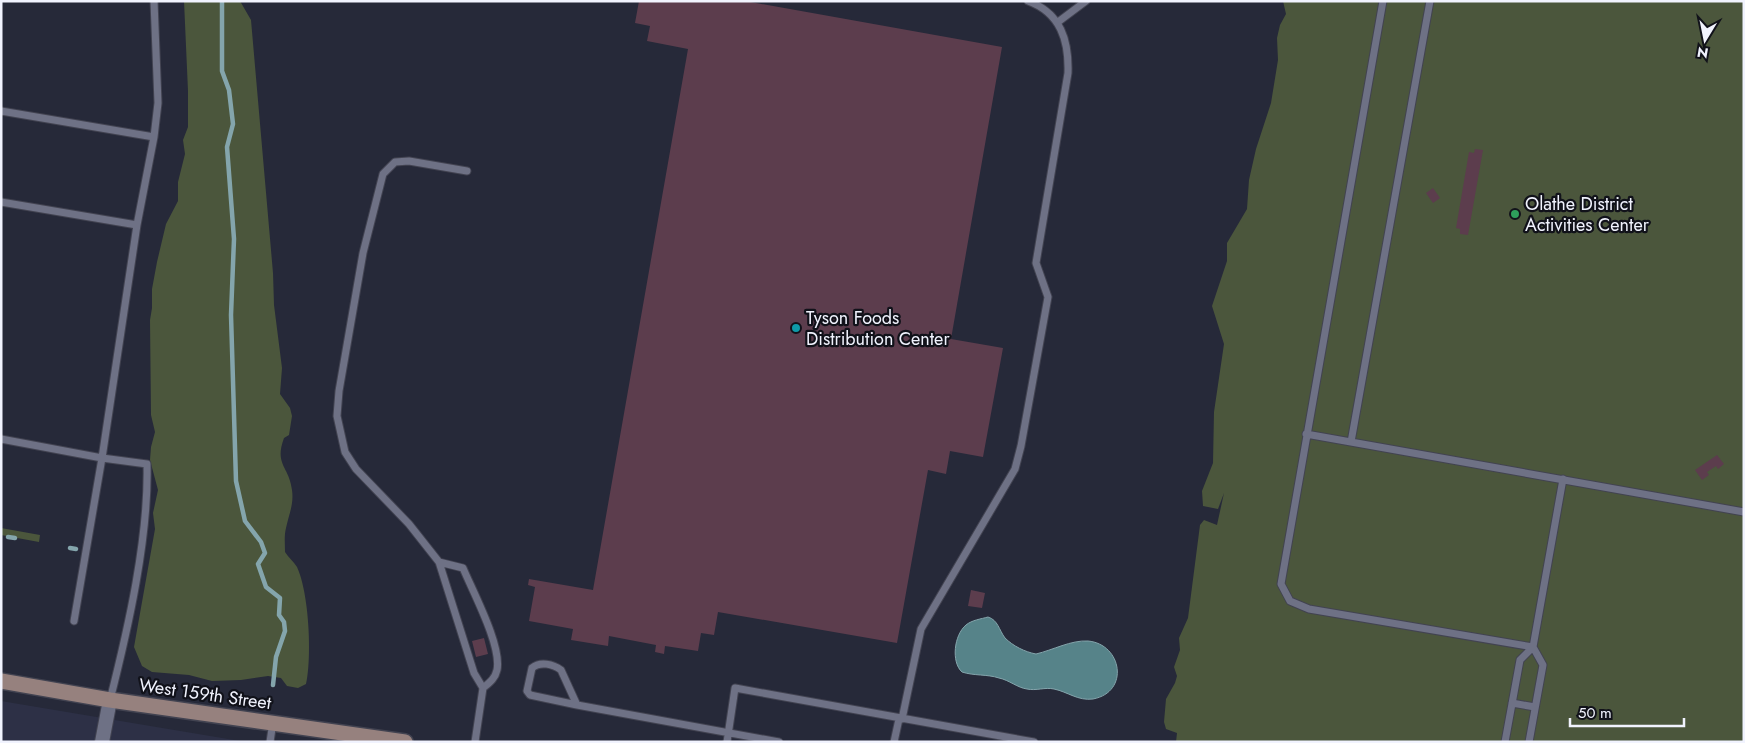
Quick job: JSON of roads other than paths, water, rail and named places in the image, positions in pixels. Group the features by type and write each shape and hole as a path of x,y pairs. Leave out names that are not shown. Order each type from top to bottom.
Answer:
{"street":[{"name":"West 159th Street","path":"1,681 110,700 405,742"},
{"path":"102,742 110,700"}],"lane":[{"path":"74,621 102,458 137,225 154,137 158,102 154,1"},
{"path":"894,742 921,629 1015,469 1021,446 1048,298 1036,263 1068,73 1069,53 1065,35 1058,22 1038,5 1028,1"},
{"path":"1058,22 1086,1"},
{"path":"1383,1 1280,584 1290,601 1309,609 1534,648"},
{"path":"1351,442 1430,1"},
{"path":"1,111 154,137"},
{"path":"467,171 409,161 395,162 383,174 363,253 339,391 337,416 345,452 356,469 409,524 439,562 474,673 483,688 475,742"},
{"path":"1,202 137,225"},
{"path":"1306,434 1744,512"},
{"path":"1,439 102,458 147,464 148,488 140,553 110,700"},
{"path":"1529,742 1542,665 1534,648 1563,480"},
{"path":"439,562 463,568 492,636 497,669 493,680 483,688"},
{"path":"1505,742 1520,660 1534,648"},
{"path":"577,705 561,670 556,666 540,664 532,668 527,691 530,695 577,705 779,742"},
{"path":"727,742 735,688 1034,742"},
{"path":"1512,703 1535,707"},
{"path":"270,742 273,722"}],"waterway":[{"path":"222,1 222,71 229,90 233,124 227,147 234,239 231,315 236,481 245,521 261,542 265,553 258,564 266,587 280,598 279,615 284,622 285,631 276,657 273,685"},
{"path":"8,537 15,538"},
{"path":"70,548 76,549"}],"place":[{"name":"Olathe District Activities Center","path":"1515,214"},
{"name":"Tyson Foods Distribution Center","path":"796,328"}]}
